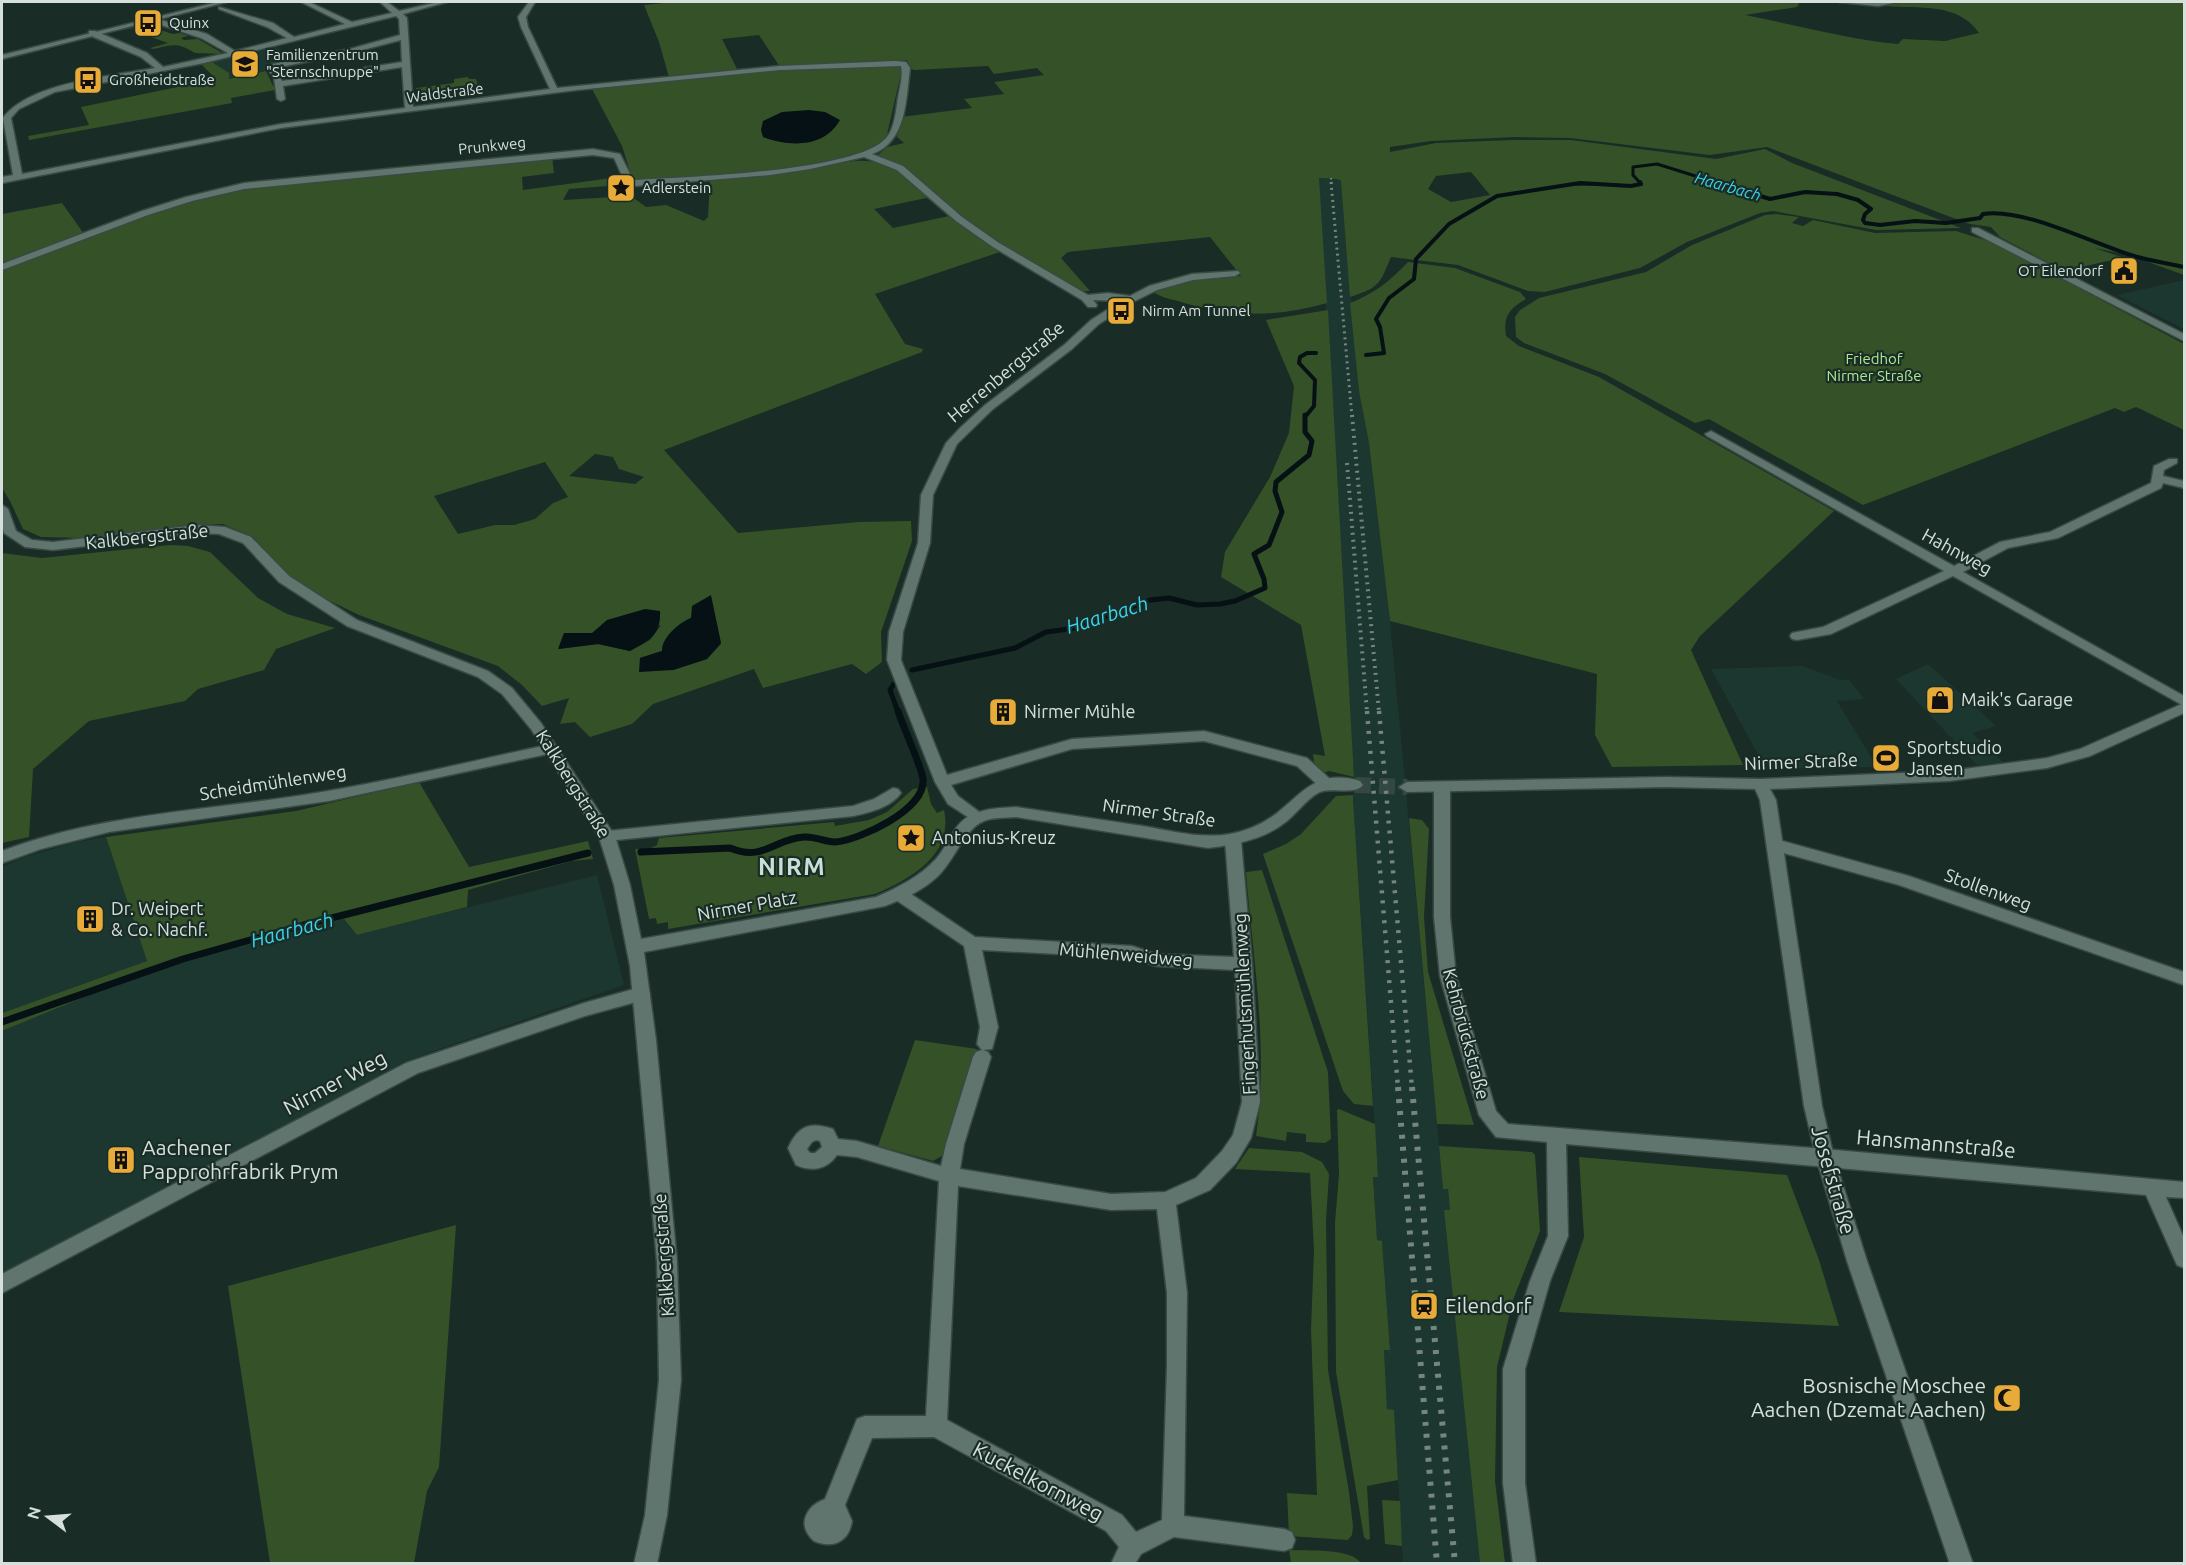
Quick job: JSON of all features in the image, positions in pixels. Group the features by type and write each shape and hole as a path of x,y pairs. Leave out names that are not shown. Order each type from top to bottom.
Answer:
{"street":[{"path":"304,2 350,24"},
{"path":"383,2 403,18 409,111"},
{"path":"18,176 5,129 7,118 16,107 40,95 70,85 235,54 397,11 444,2"},
{"path":"532,2 522,17 523,24 530,43 555,91"},
{"path":"1842,2 1878,4 1896,2"},
{"path":"2,57 92,33 223,5 270,25 293,39"},
{"path":"161,22 204,36 235,54"},
{"path":"92,33 144,55 161,69"},
{"path":"282,99 279,84 271,68 273,66 351,51 403,36"},
{"name":"Waldstraße","path":"2,180 270,128 555,91 780,68 895,63"},
{"name":"Prunkweg","path":"2,267 145,213 189,199 258,184 593,152 617,156 627,180 635,183 740,175 824,164 867,155 891,139 895,129 906,68 903,64 895,63"},
{"path":"279,84 405,64"},
{"path":"867,155 900,168 959,219 996,245 1086,298 1094,307 1095,322"},
{"path":"1975,230 2184,338"},
{"name":"Herrenbergstraße","path":"976,818 953,800 942,782 894,660 896,632 924,543 927,495 940,463 964,429 1068,347 1095,322 1131,299 1154,288 1192,277 1235,273"},
{"path":"1086,298 1108,296 1131,299"},
{"name":"Hahnweg","path":"1711,435 2184,702"},
{"path":"1797,636 1826,632 2004,545 2054,535 2157,485 2158,468 2173,461"},
{"path":"2158,478 2184,485"},
{"name":"Kalkbergstraße","path":"2,509 10,533 28,544 53,546 197,529 220,530 247,540 284,579 335,614 352,623 459,664 507,691 526,712 552,749 607,836 622,885 641,994 667,1262 670,1380 656,1515 645,1563"},
{"name":"Nirmer Straße","path":"1407,787 1665,782 1760,784 1949,776 2047,763 2085,753 2184,708"},
{"path":"942,782 1045,750 1072,744 1204,736 1302,762 1326,784 1355,784"},
{"name":"Scheidmühlenweg","path":"2,857 23,848 77,832 298,801 552,749"},
{"name":"Nirmer Straße","path":"976,818 992,812 1016,812 1208,842 1233,840 1255,834 1266,828 1290,811 1304,795 1326,784"},
{"name":"Josefstraße","path":"1760,784 1768,800 1813,1106 1825,1157 1857,1262 1962,1563"},
{"name":"Kehrbrückstraße","path":"1442,787 1442,917 1448,976 1488,1115 1503,1131"},
{"path":"607,836 854,811 879,803 893,793"},
{"name":"Nirmer Platz","path":"634,947 879,902 899,894 933,872 945,859 965,826 976,818"},
{"name":"Fingerhutsmühlenweg","path":"832,1147 857,1149 949,1176 1111,1202 1166,1200 1203,1184 1242,1138 1251,1102 1244,964 1233,840"},
{"name":"Stollenweg","path":"1775,844 1903,880 2184,979"},
{"path":"899,894 972,943 989,1027 984,1051 955,1144 949,1176 936,1426"},
{"name":"Mühlenweidweg","path":"972,943 1132,952 1156,960 1244,964"},
{"name":"Nirmer Weg","path":"2,1284 412,1068 584,1010 641,994"},
{"name":"Hansmannstraße","path":"1503,1131 1825,1157 2184,1190"},
{"path":"1525,1563 1514,1483 1514,1369 1540,1281 1558,1236 1556,1135"},
{"path":"2152,1187 2184,1259"},
{"path":"1166,1200 1177,1293 1173,1526 1284,1540"},
{"name":"Kuckelkornweg","path":"832,1509 865,1427 936,1426 1114,1523 1128,1555 1173,1526"}],"shaded area":[{"name":"Familienzentrum \"Sternschnuppe\"","path":"275,47 301,59 266,66 269,70 229,79 229,73 212,62"},
{"path":"809,110 825,112 840,120 825,136 806,143 784,142 763,137 761,130 763,121 782,112"},
{"path":"1318,178 1341,181 1359,391 1369,443 1390,621 1443,1188 1448,1189 1450,1210 1444,1210 1480,1563 1403,1563 1394,1411 1387,1409 1384,1350 1390,1350 1382,1242 1377,1241 1373,1176 1378,1176 1353,799 1354,777"},
{"path":"2184,280 2184,329 2117,295"},
{"path":"711,595 721,643 707,659 673,670 639,672 640,658 662,651 672,631 691,618 692,606"},
{"path":"645,609 660,611 659,626 649,640 630,651 598,644 558,649 564,633 592,633 607,620"},
{"path":"1928,664 1996,726 1972,733 2003,762 1977,765 1896,679"},
{"path":"1803,666 1840,680 1849,680 1864,699 1837,701 1877,767 1766,769 1711,669"},
{"path":"106,837 147,961 2,1013 2,867 25,857 77,842"},
{"path":"597,875 624,985 408,1060 2,1274 2,1031 116,984 190,960 344,918 357,935"}],"green space":[{"path":"673,2 1800,2 1797,7 1745,15 1898,44 1903,39 1945,41 1979,33 1960,16 1949,12 1937,9 1886,6 1882,2 2184,2 2184,275 2129,255 2094,248 2128,259 2097,263 2068,273 2000,237 1991,227 1970,224 1767,147 1710,155 1570,138 1516,137 1431,141 1390,147 1390,152 1436,143 1512,140 1571,140 1716,159 1765,149 1792,163 1961,228 1876,230 1773,211 1760,213 1687,242 1640,268 1545,292 1528,291 1458,265 1391,257 1377,284 1350,297 1341,181 1319,178 1327,303 1290,311 1234,313 1165,298 1152,291 1194,279 1241,276 1210,237 1068,252 1061,258 1090,291 1083,291 1036,267 965,218 904,167 878,155 887,147 904,143 897,137 901,117 972,108 964,99 1004,94 994,82 1044,75 1037,68 994,74 988,66 915,70 911,69 907,60 780,67 759,35 722,39 738,71 669,77 659,42 644,5","holes":["1471,172 1490,195 1451,202 1428,189 1436,176"]},
{"path":"145,25 188,36 181,38 184,40 198,39 224,54 195,53 177,45 153,49 150,48 168,43 137,32 140,31 134,28 117,31"},
{"path":"212,62 229,73 229,79 266,71 273,86 276,86 275,90 231,98 232,103 29,140 28,136 89,125 81,107 216,79 202,65"},
{"path":"900,65 902,69 886,139 875,146 851,157 825,162 712,176 638,181 632,178 622,146 592,89 780,69"},
{"path":"468,77 476,79 478,85 417,93 416,88 454,83 454,79"},
{"path":"552,157 554,173 522,177 523,190 619,177 621,185 569,189 563,200 631,196 646,207 666,205 704,221 708,217 710,180 867,161 887,166 914,183 931,197 874,209 893,228 949,216 1000,252 875,294 905,344 923,349 922,352 664,450 738,533 859,522 911,521 912,541 881,632 882,662 866,674 852,664 763,688 754,669 653,704 632,724 590,737 575,722 560,724 569,698 542,706 522,685 498,666 359,615 320,596 289,576 253,537 223,524 81,538 41,537 23,529 2,488 2,269 98,231 163,209 264,185","holes":["595,454 613,457 619,469 644,477 635,484 569,476","545,462 568,497 553,503 535,519 514,525 495,525 458,534 434,496","691,618 716,622 721,644 707,659 673,670 640,658 662,651 668,636","661,625 650,640 630,651 598,644 559,649 564,633 592,633"]},
{"path":"62,203 84,234 2,265 2,214"},
{"name":"Friedhof Nirmer Straße","path":"1765,215 1799,217 1792,223 1803,226 1813,220 1875,233 1956,231 1994,243 2184,344 2184,430 2136,407 2124,412 2115,408 1863,505 1709,419 1695,423 1605,374 1524,343 1516,337 1515,317 1520,310 1539,298 1646,272 1692,245"},
{"path":"1408,262 1455,268 1520,292 1526,299 1511,310 1505,323 1506,336 1519,346 1599,377 1834,511 1700,636 1691,650 1743,765 1612,767 1595,735 1597,674 1390,621 1369,443 1359,391 1350,303 1382,286"},
{"path":"1328,310 1354,777 1329,771 1323,773 1314,765 1313,754 1325,756 1301,625 1221,577 1225,552 1270,477 1289,433 1294,386 1266,320"},
{"path":"170,545 188,546 210,552 258,598 287,614 335,628 276,649 264,670 198,689 185,701 89,721 33,769 29,837 2,843 2,553 42,558"},
{"path":"419,782 469,867 588,841 593,859 572,861 468,890 467,907 357,935 344,919 190,960 116,984 2,1031 2,1013 147,961 106,837 296,811"},
{"path":"927,787 931,804 937,813 944,810 945,826 942,840 936,852 915,873 888,888 875,894 668,929 668,922 657,924 656,918 649,919 635,849 649,849 657,845 659,838 834,822 835,826 869,820 887,812 913,789"},
{"path":"1353,795 1373,1106 1354,1104 1343,1091 1263,854 1286,844 1301,834 1336,796"},
{"path":"1409,818 1422,820 1429,829 1424,917 1428,972 1474,1125 1437,1124"},
{"path":"1262,870 1328,1072 1331,1139 1325,1143 1306,1142 1306,1134 1287,1132 1286,1141 1256,1136 1261,1071 1259,1004 1246,872"},
{"path":"915,1040 977,1049 945,1154 933,1161 878,1146"},
{"path":"1337,1110 1375,1124 1378,1177 1373,1177 1377,1240 1382,1241 1390,1350 1384,1350 1387,1409 1394,1410 1398,1480 1367,1486 1370,1539 1367,1540 1364,1537 1336,1372 1335,1223 1339,1174"},
{"path":"1439,1146 1532,1152 1535,1155 1540,1231 1513,1300 1497,1367 1495,1481 1505,1563 1480,1563 1444,1210 1450,1210 1448,1189 1443,1189"},
{"path":"1249,1148 1302,1152 1322,1162 1329,1174 1326,1221 1328,1370 1353,1526 1352,1535 1348,1540 1289,1536 1287,1493 1317,1495 1311,1329 1314,1251 1310,1173 1235,1169"},
{"path":"1579,1157 1787,1175 1819,1260 1839,1326 1559,1312 1584,1237"},
{"path":"456,1225 439,1467 427,1491 414,1563 270,1563 228,1286"},
{"path":"1382,1500 1400,1501 1402,1546 1385,1544"},
{"path":"1289,1550 1339,1553 1356,1558 1361,1563 1291,1563"}],"waterway":[{"name":"Haarbach","path":"1641,184 1633,175 1633,167 1657,164 1721,184"},
{"name":"Haarbach","path":"1715,182 1770,199 1805,192 1837,194 1858,200 1871,209 1865,214 1863,220 1865,223 1880,225 1915,221 1946,223 1980,218 1983,214 1999,213 2018,216 2134,256 2184,267"},
{"name":"Haarbach","path":"1366,355 1384,353 1380,327 1376,319 1389,298 1414,279 1416,259 1449,224 1497,196 1580,183 1631,186 1641,184"},
{"name":"Haarbach","path":"1575,184 1595,184"},
{"name":"Haarbach","path":"1305,417 1314,406 1315,380 1299,363 1300,357 1307,353 1316,353"},
{"name":"Haarbach","path":"912,670 1015,648 1046,632 1076,628 1150,600 1169,598 1197,605 1220,604 1235,601 1265,588 1264,579 1254,554 1269,545 1282,512 1275,491 1276,482 1309,455 1312,441 1305,432 1305,417"},
{"name":"Haarbach","path":"893,685 890,690 898,712"},
{"name":"Haarbach","path":"641,852 730,848 752,852 804,837 835,842 859,836 889,821 914,802 921,791 923,779 898,711"},
{"name":"Haarbach","path":"2,1022 183,959 304,925 588,853"}],"tunnel":[{"path":"1355,785 1407,787"}],"railway":[{"path":"1331,178 1332,184"},
{"path":"1331,182 1352,417"},
{"path":"1352,415 1379,712"},
{"path":"1347,463 1367,712"},
{"path":"1367,711 1398,1088"},
{"path":"1379,711 1412,1088"},
{"path":"1398,1087 1437,1564"},
{"path":"1412,1087 1455,1564"}],"place":[{"name":"Quinx","path":"148,23"},
{"name":"Familienzentrum \"Sternschnuppe\"","path":"245,64"},
{"name":"Großheidstraße","path":"88,80"},
{"name":"Adlerstein","path":"621,188"},
{"name":"OT Eilendorf","path":"2124,271"},
{"name":"Nirm Am Tunnel","path":"1121,311"},
{"name":"Maik's Garage","path":"1940,700"},
{"name":"Nirmer Mühle","path":"1003,712"},
{"name":"Sportstudio Jansen","path":"1886,758"},
{"name":"Antonius-Kreuz","path":"911,838"},
{"name":"Dr. Weipert & Co. Nachf.","path":"90,919"},
{"name":"Aachener Papprohrfabrik Prym","path":"121,1160"},
{"name":"Eilendorf","path":"1424,1306"},
{"name":"Bosnische Moschee Aachen (Dzemat Aachen)","path":"2007,1398"}],"district":[{"name":"NIRM","path":"792,867"}]}
